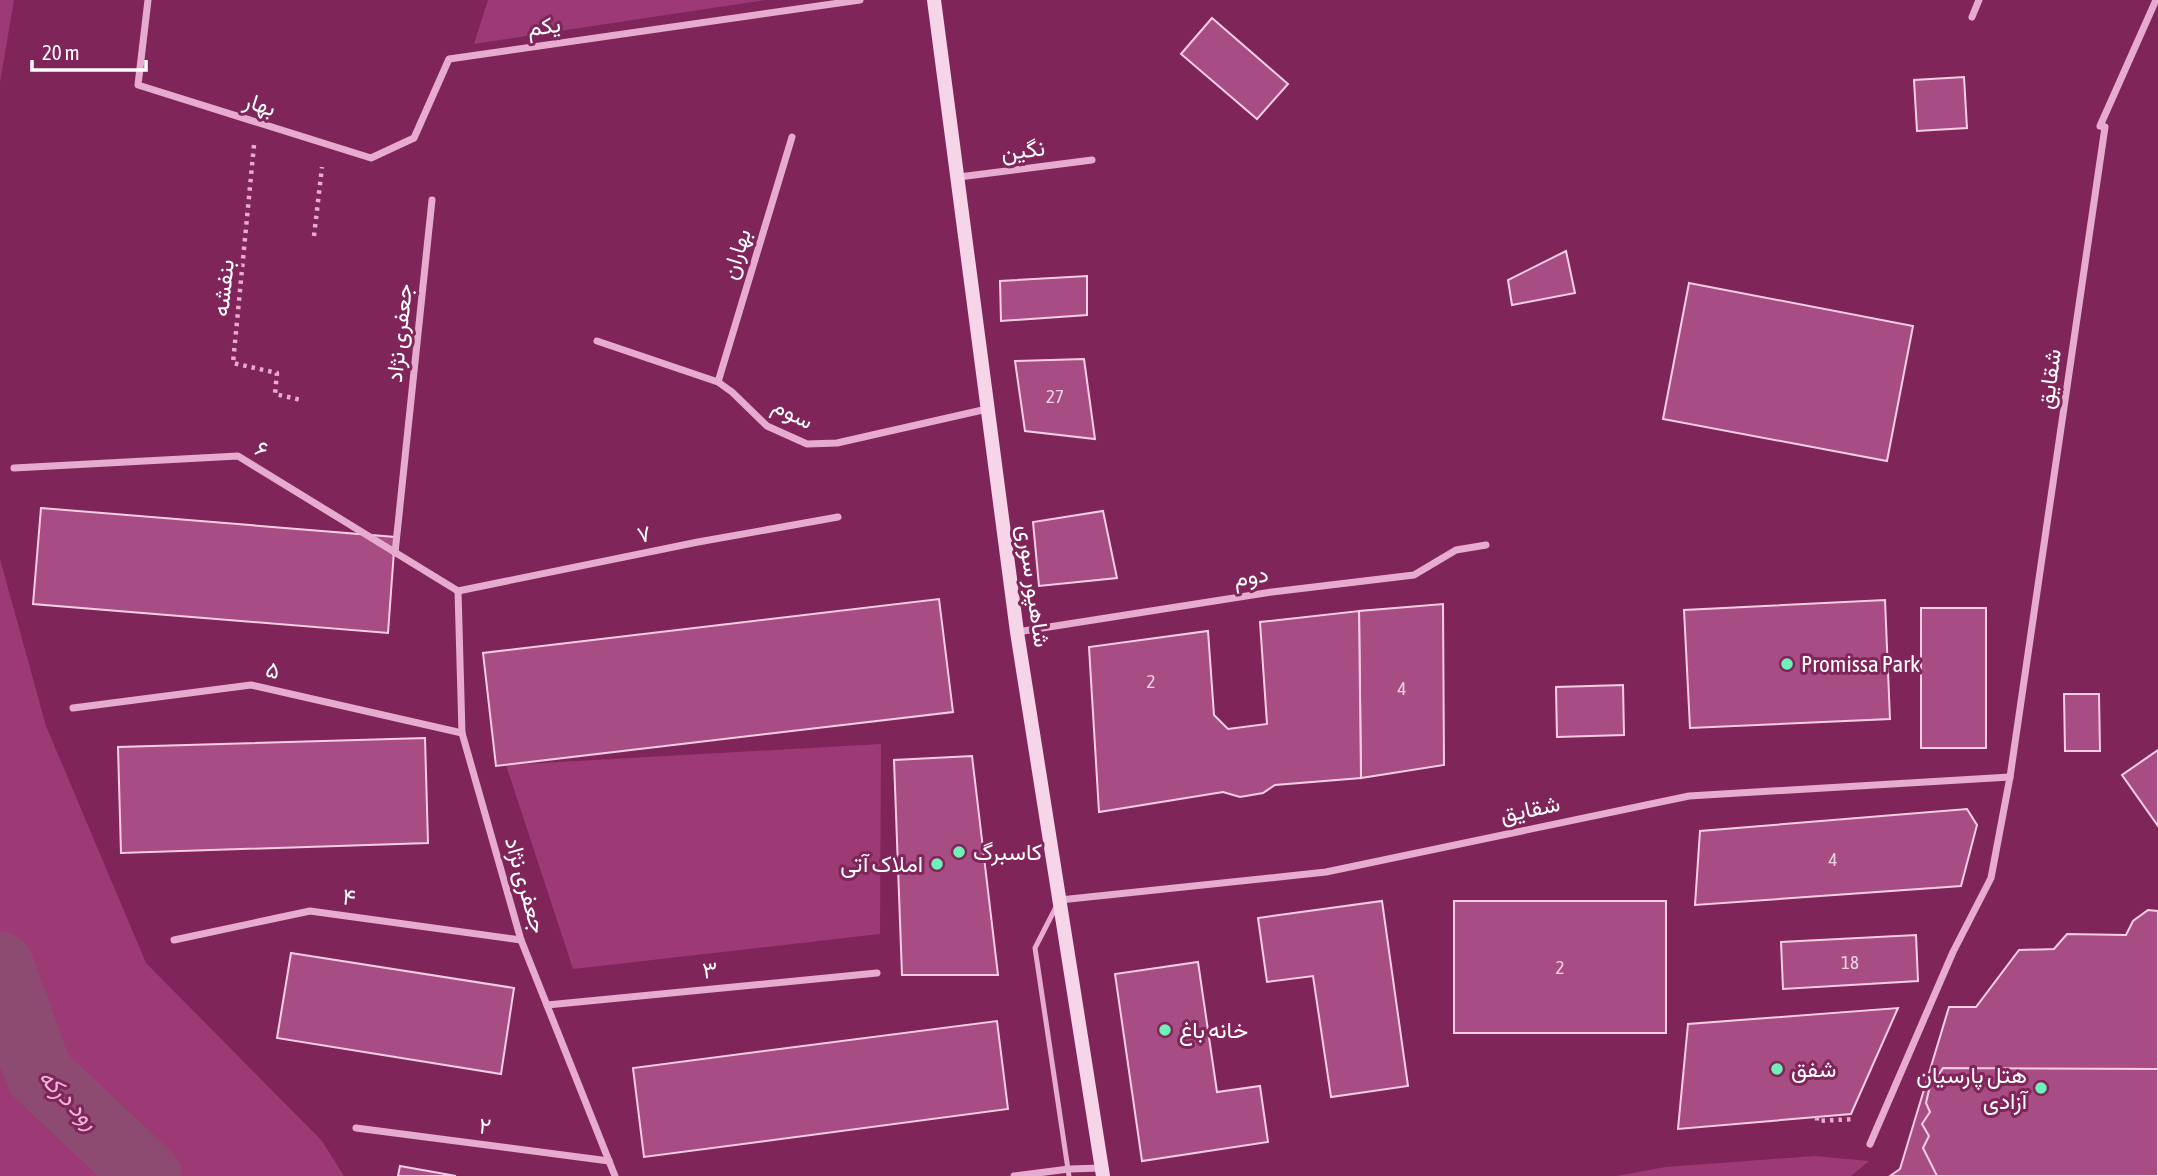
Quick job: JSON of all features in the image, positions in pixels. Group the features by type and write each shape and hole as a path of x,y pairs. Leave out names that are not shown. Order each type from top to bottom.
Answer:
{"street":[{"name":"بهار","path":"148,0 138,85 371,158"},
{"name":"یکم","path":"371,158 414,138 449,59 860,0"},
{"name":"شاهپور سوری","path":"934,0 1017,632 1103,1172"},
{"path":"1972,17 1979,0"},
{"name":"شقایق","path":"1870,1144 1953,952 1991,878 2010,777 2105,127 2100,126 2156,0"},
{"name":"بهاران","path":"718,382 792,137"},
{"name":"نگین","path":"959,177 1092,160"},
{"name":"جعفری نژاد","path":"395,553 432,200"},
{"name":"سوم","path":"597,341 718,382 732,391 767,426 807,444 837,443 988,409"},
{"name":"۶","path":"14,468 238,456 458,591"},
{"name":"۷","path":"458,591 698,542 838,517"},
{"name":"دوم","path":"1017,632 1272,592 1414,575 1456,550 1486,545"},
{"name":"جعفری نژاد","path":"458,591 462,733 521,940 615,1176"},
{"name":"۵","path":"73,708 251,685 462,733"},
{"name":"شقایق","path":"1060,900 1326,872 1689,796 2010,777"},
{"name":"۴","path":"174,940 310,911 521,940"},
{"name":"۳","path":"547,1005 877,973"},
{"name":"۲","path":"356,1128 609,1161"},
{"path":"1014,1176 1103,1172"}],"lane":[{"path":"1060,900 1035,948 1069,1172"}],"path":[{"name":"بنفشه","path":"257,123 233,363 277,373 275,394 301,400"},
{"path":"314,236 324,145"},
{"path":"1817,1117 1817,1121 1849,1118 1880,1120"}],"shaded area":[{"path":"0,0 14,0 0,82"},
{"path":"488,0 765,0 474,44"},
{"path":"0,559 46,726 146,963 322,1141 344,1176 0,1176"},
{"path":"881,744 880,934 573,969 506,765"},
{"path":"1815,1156 1869,1161 1851,1176 1617,1176 1665,1167"}],"building":[{"path":"1212,18 1288,84 1257,119 1181,54"},
{"path":"1964,77 1967,128 1917,131 1914,80"},
{"path":"1566,251 1575,293 1512,305 1508,280"},
{"path":"1087,276 1087,315 1001,321 1000,281"},
{"path":"1689,283 1913,326 1887,461 1663,419"},
{"path":"1084,359 1095,439 1025,431 1015,361"},
{"path":"41,508 395,537 388,633 33,604"},
{"path":"1103,511 1117,578 1039,586 1033,522"},
{"path":"939,599 953,712 496,766 483,653"},
{"name":"Promissa Park","path":"1885,600 1890,719 1690,728 1684,610"},
{"path":"1443,604 1444,765 1361,778 1359,611"},
{"path":"1921,608 1986,608 1986,748 1921,748"},
{"path":"1359,611 1361,778 1275,785 1263,793 1240,797 1223,792 1099,812 1089,647 1208,631 1214,715 1228,729 1267,724 1260,622"},
{"path":"1623,685 1624,735 1557,737 1556,687"},
{"path":"2064,694 2099,694 2100,751 2065,751"},
{"path":"425,738 428,843 121,853 118,747"},
{"path":"2158,750 2158,826 2122,775"},
{"path":"972,756 998,975 902,975 894,760"},
{"path":"1967,809 1977,825 1961,886 1695,905 1700,831"},
{"path":"1382,901 1408,1086 1331,1097 1313,976 1267,982 1258,918"},
{"path":"1454,901 1666,901 1666,1033 1454,1033"},
{"name":"هتل پارسیان آزادی","path":"2148,910 2158,911 2158,1176 1890,1176 1900,1169 1949,1007 1976,1007 2019,950 2054,949 2067,934 2126,935 2133,921"},
{"path":"1916,935 1918,981 1783,989 1781,942"},
{"path":"291,953 514,988 501,1074 277,1038"},
{"name":"خانه باغ","path":"1198,962 1217,1092 1260,1086 1268,1142 1142,1161 1115,974"},
{"name":"شفق","path":"1898,1008 1851,1114 1678,1129 1688,1024"},
{"path":"997,1021 1008,1109 644,1157 633,1068"},
{"path":"1943,1068 2158,1069 2158,1176 1937,1176 1923,1148 1929,1136 1922,1124 1930,1112 1926,1103 1929,1090"},
{"path":"400,1166 456,1176 398,1176"}],"waterway":[{"name":"رود درکه","path":"0,966 39,1074 148,1176"}],"place":[{"name":"Promissa Park","path":"1787,664"},
{"name":"کاسبرگ","path":"959,852"},
{"name":"املاک آتی","path":"937,864"},
{"name":"خانه باغ","path":"1165,1030"},
{"name":"شفق","path":"1777,1069"},
{"name":"هتل پارسیان آزادی","path":"2041,1088"}]}
